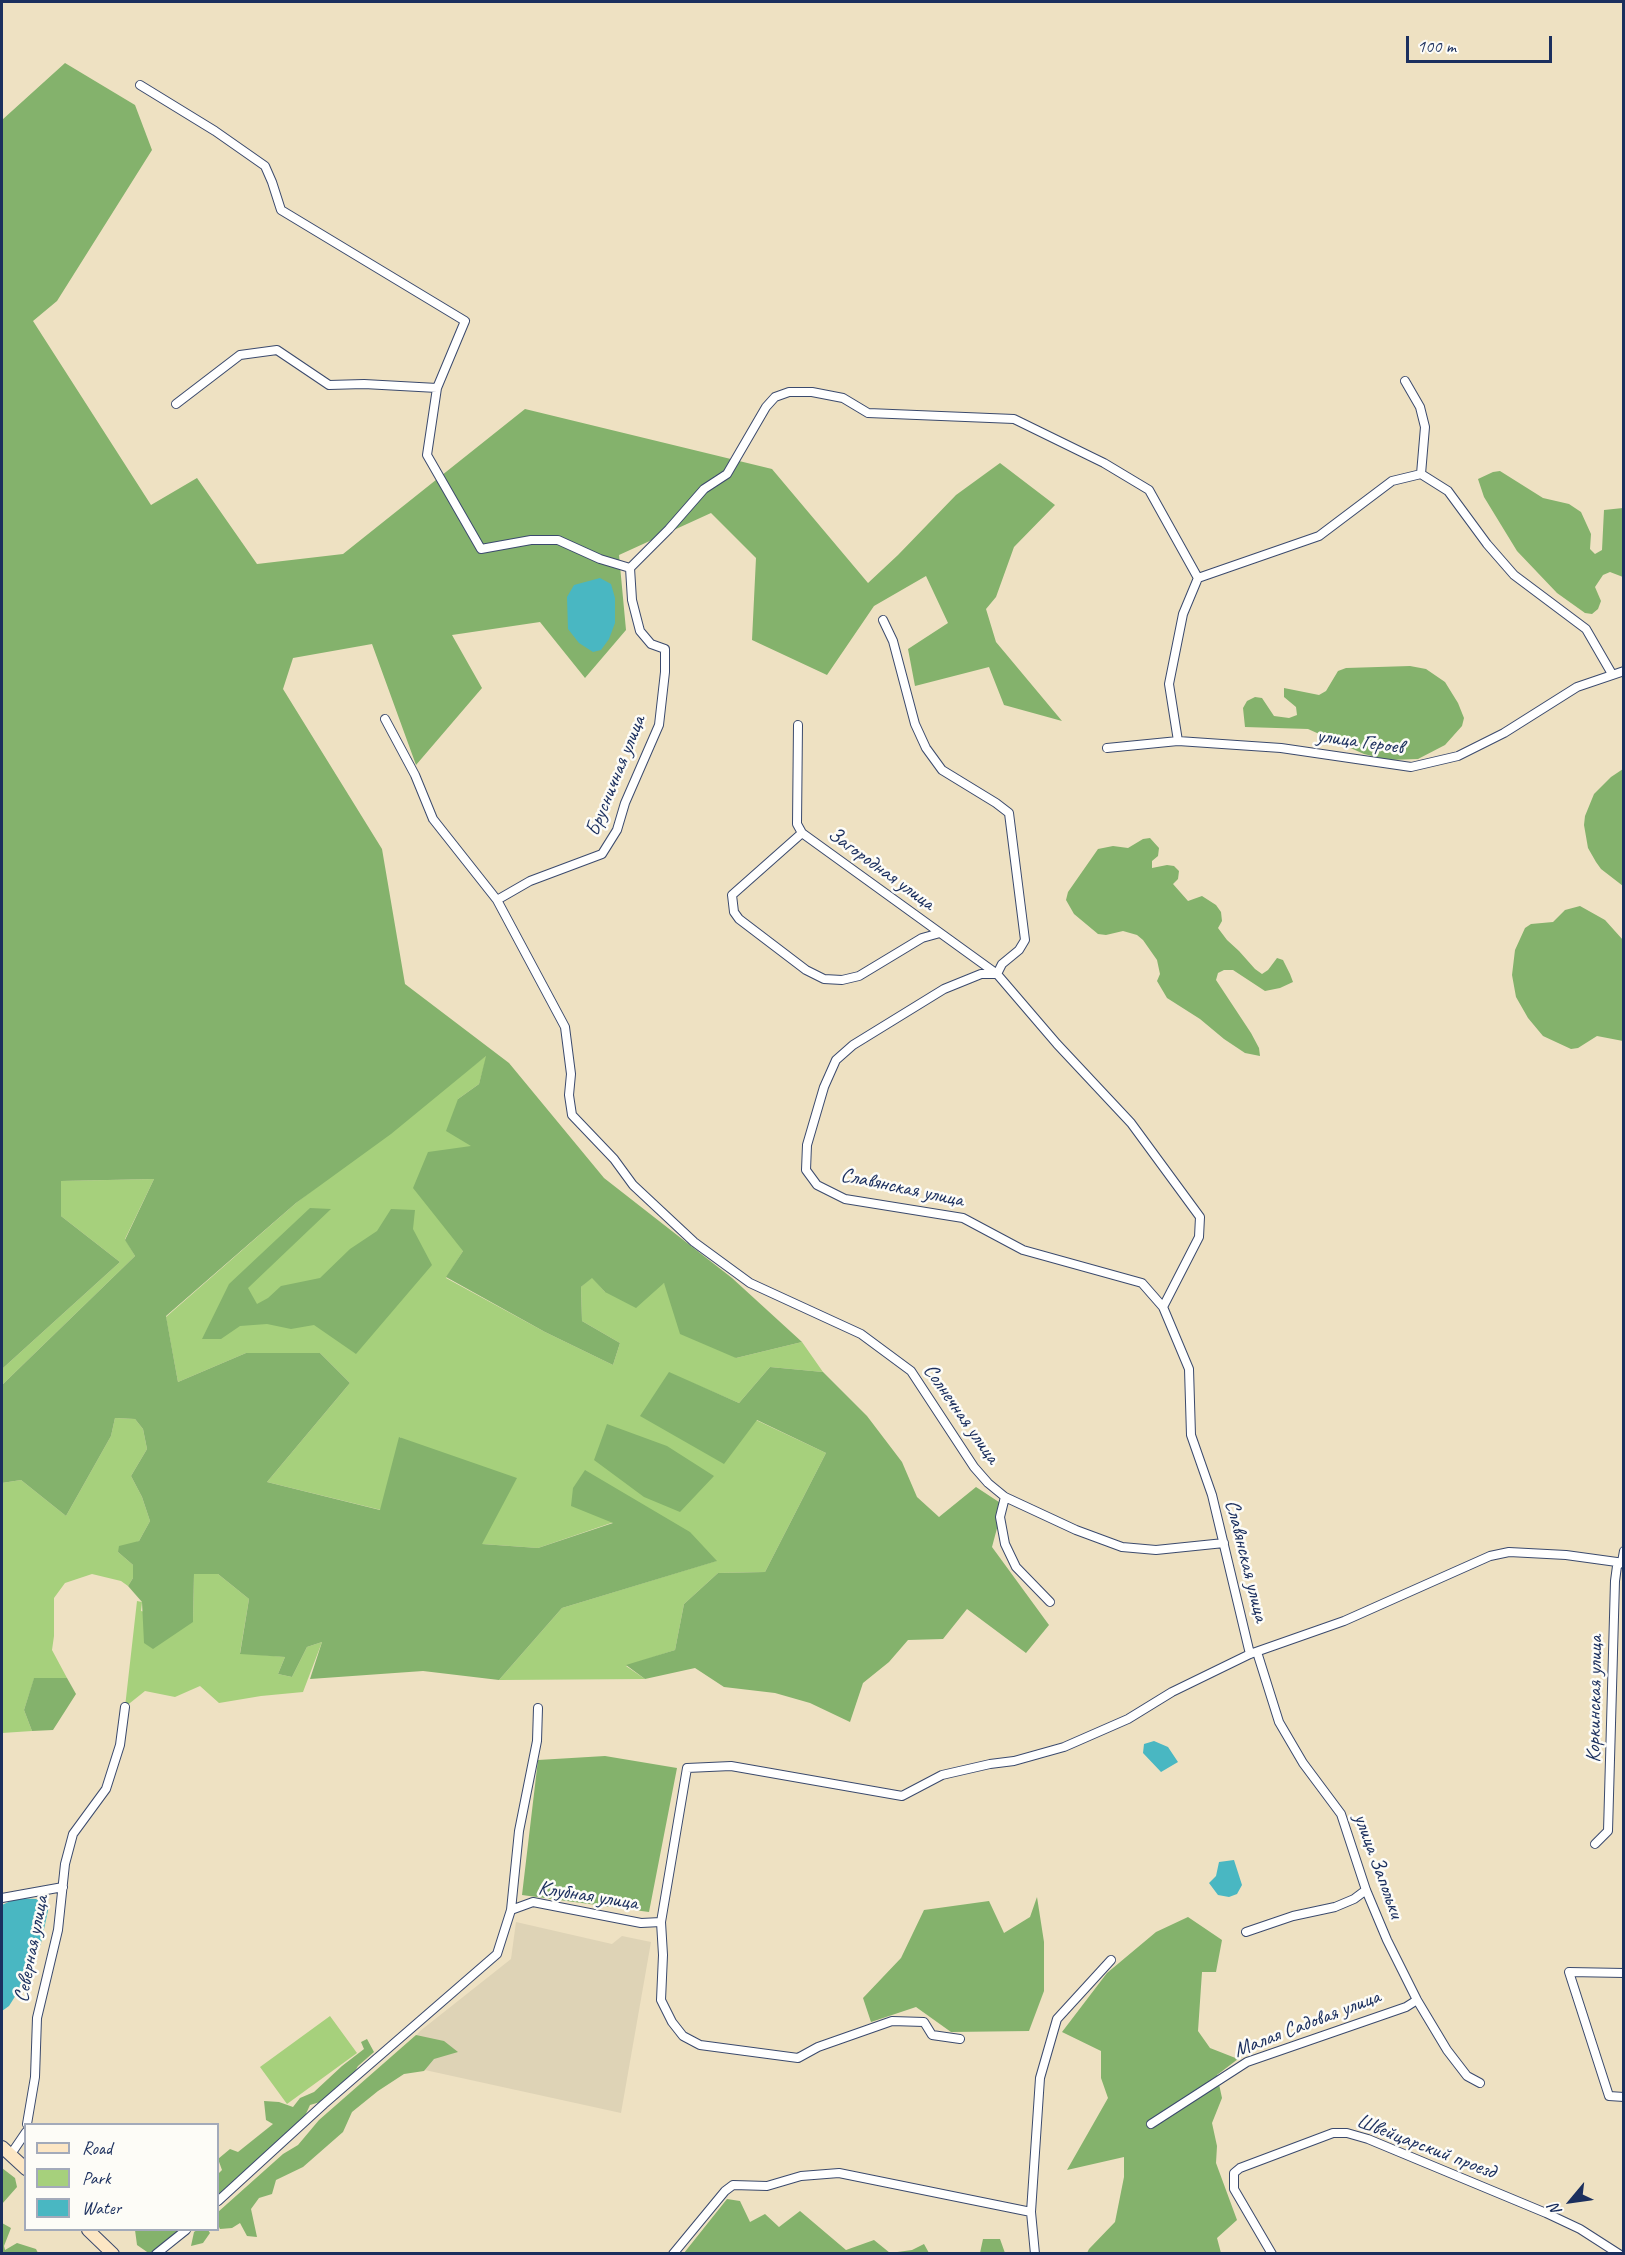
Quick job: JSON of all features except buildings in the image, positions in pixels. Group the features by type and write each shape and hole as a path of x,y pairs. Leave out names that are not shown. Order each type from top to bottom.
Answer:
{"street":[{"path":"140,85 215,131 264,166 281,210 465,321 437,388 427,455 482,549 531,540 558,540 600,559 630,568 669,530 704,489 727,474 766,407 775,397 789,392 812,392 843,398 868,413 1014,419 1104,463 1149,490 1198,578"},
{"path":"176,404 240,355 277,350 328,385 364,384 437,388"},
{"path":"1405,381 1420,407 1425,427 1421,474"},
{"path":"1178,741 1169,684 1183,614 1198,578 1319,536 1392,482 1421,474 1448,491 1487,544 1514,575 1586,629 1612,674"},
{"name":"Брусничная улица","path":"496,900 530,881 602,854 616,830 625,803 659,725 665,672 665,649 651,644 640,631 632,600 630,568"},
{"path":"883,620 893,641 915,724 926,748 942,770 1009,813 1025,940 1019,950 1002,964 997,974"},
{"name":"улица Героев","path":"1107,748 1178,741 1281,748 1411,767 1458,756 1504,733 1577,687 1623,671"},
{"path":"385,719 415,775 433,819 496,900"},
{"name":"Загородная улица","path":"798,725 797,824 802,833 997,974 1057,1044 1131,1123 1200,1217 1199,1237 1163,1307"},
{"name":"Загородная улица","path":"802,833 732,895 734,912 739,919 807,970 824,979 842,980 859,976 922,938 940,933"},
{"name":"Солнечная улица","path":"496,900 565,1027 571,1074 568,1095 572,1115 615,1159 633,1185 694,1242 750,1283 861,1334 911,1371 974,1467 1005,1497 1076,1530 1122,1546 1155,1550 1224,1543"},
{"name":"Славянская улица","path":"997,974 981,975 944,989 853,1045 836,1060 824,1087 807,1145 806,1170 817,1185 844,1198 963,1218 1023,1250 1142,1283 1163,1307 1189,1369 1191,1435 1212,1495 1253,1653"},
{"path":"1005,1497 999,1517 1005,1544 1016,1566 1050,1602"},
{"name":"Коркинская улица","path":"1595,1844 1608,1831 1615,1581 1617,1566 1623,1563 1623,1551"},
{"path":"1253,1653 1344,1621 1490,1556 1509,1552 1566,1555 1623,1563"},
{"name":"Клубная улица","path":"219,2199 324,2104 497,1954 512,1911 533,1902 641,1923 661,1922 687,1768 731,1766 902,1796 942,1775 1014,1761 1064,1747 1128,1719 1172,1692 1253,1653"},
{"name":"улица Запольки","path":"1253,1653 1279,1722 1303,1763 1341,1814 1366,1890 1387,1940 1417,2000 1447,2050 1467,2076 1480,2083"},
{"name":"Северная улица","path":"27,2123 34,2077 37,2018 58,1930 64,1864 73,1833 106,1789 120,1745 125,1707"},
{"path":"512,1911 519,1831 537,1741 538,1708"},
{"name":"Северная улица","path":"2,1898 63,1887"},
{"path":"1246,1932 1293,1916 1335,1907 1354,1899 1366,1890"},
{"path":"661,1922 663,1954 661,2000 672,2022 683,2036 700,2045 798,2058 818,2047 892,2021 924,2022 932,2035 960,2039"},
{"path":"1035,2253 1031,2212 1040,2078 1057,2019 1112,1960"},
{"path":"1623,1973 1569,1972 1609,2096 1623,2097"},
{"name":"Малая Садовая улица","path":"1151,2124 1247,2062 1406,2007 1417,2000"},
{"name":"Швейцарский проезд","path":"1272,2253 1234,2189 1234,2173 1240,2168 1333,2133 1347,2133 1368,2139 1546,2213 1580,2229 1619,2253"},
{"path":"24,2134 6,2151 24,2167"},
{"path":"673,2253 725,2191 733,2185 767,2186 801,2176 839,2173 1031,2212"},
{"path":"90,2231 113,2253"},
{"path":"156,2253 184,2231"}],"shaded area":[{"path":"516,1922 612,1944 622,1936 651,1942 621,2113 393,2063 420,2031 511,1959"}],"green space":[{"path":"65,63 135,105 152,150 57,301 33,321 151,505 197,478 257,564 343,554 525,409 772,469 868,583 956,495 1000,463 1055,505 1014,547 996,597 986,609 996,642 1062,721 1004,705 989,667 915,686 908,649 948,623 926,576 874,606 827,675 752,640 756,558 711,513 619,555 626,630 585,678 540,622 452,635 482,688 416,765 372,644 293,658 283,689 382,849 405,984 509,1063 604,1178 732,1278 802,1342 736,1358 680,1334 664,1283 636,1308 605,1292 592,1278 581,1287 582,1321 620,1343 613,1365 545,1332 446,1277 463,1251 413,1188 428,1152 471,1146 446,1131 458,1099 479,1084 486,1056 391,1134 296,1203 166,1316 178,1382 246,1353 320,1353 350,1383 267,1482 380,1510 399,1437 517,1478 482,1544 538,1548 613,1523 571,1506 573,1488 585,1470 690,1532 717,1561 562,1608 499,1680 423,1671 310,1679 322,1642 307,1647 292,1677 278,1674 285,1657 240,1654 249,1599 218,1574 194,1574 193,1622 153,1649 144,1643 142,1602 128,1586 133,1578 133,1565 118,1552 119,1546 139,1541 150,1521 142,1497 131,1476 147,1449 143,1429 135,1419 115,1418 111,1436 66,1516 21,1480 2,1483 2,1385 135,1256 125,1240 154,1179 61,1181 61,1216 120,1262 2,1369 2,120"},
{"path":"1500,471 1543,498 1569,504 1581,512 1591,534 1590,549 1595,554 1602,550 1604,510 1623,508 1623,577 1610,572 1603,575 1595,587 1601,601 1598,609 1592,614 1585,613 1557,593 1517,551 1484,497 1478,479"},
{"path":"1410,666 1426,669 1445,682 1464,718 1462,726 1445,745 1418,759 1388,760 1364,754 1308,729 1245,727 1243,708 1247,701 1255,697 1262,698 1274,716 1289,718 1297,715 1296,707 1284,697 1284,688 1319,695 1326,691 1338,671 1346,668"},
{"path":"1623,769 1623,886 1601,869 1596,862 1588,848 1584,825 1585,816 1594,794"},
{"path":"1150,838 1159,848 1158,856 1152,861 1152,868 1174,866 1179,871 1178,879 1173,884 1188,901 1202,896 1216,905 1221,912 1222,921 1218,928 1255,969 1262,974 1277,958 1283,960 1293,982 1280,988 1265,991 1233,970 1218,973 1216,980 1251,1033 1259,1048 1260,1056 1245,1053 1200,1019 1167,998 1157,981 1160,974 1157,960 1137,935 1123,931 1106,935 1098,934 1074,914 1066,900 1068,892 1098,849 1113,846 1128,848 1143,839"},
{"path":"1580,906 1605,920 1623,940 1623,1041 1597,1036 1578,1048 1571,1049 1543,1036 1528,1018 1516,997 1512,975 1515,950 1525,928 1531,924 1553,922 1565,910"},
{"path":"487,1055 479,1084 458,1099 472,1146 463,1251 446,1278 545,1332 613,1365 620,1343 582,1321 581,1287 592,1277 605,1292 664,1283 736,1358 802,1342 823,1372 770,1367 739,1403 669,1373 756,1420 826,1453 765,1572 718,1573 684,1604 675,1650 626,1666 645,1679 499,1680 562,1608 716,1561 614,1522 538,1548 482,1544 400,1437 381,1510 267,1482 350,1383 320,1353 246,1353 178,1382 166,1317 296,1203"},
{"path":"154,1179 125,1239 135,1256 2,1385 2,1369 120,1262 61,1216 61,1181"},
{"path":"310,1208 331,1209 248,1288 257,1304 281,1286 320,1278 350,1249 377,1231 391,1209 415,1210 413,1229 432,1265 356,1354 314,1325 291,1329 267,1324 240,1326 221,1339 202,1339 229,1284"},
{"path":"770,1367 823,1372 867,1416 902,1462 917,1497 939,1517 976,1487 1005,1506 992,1547 1049,1625 1026,1653 967,1609 943,1639 908,1640 889,1662 863,1683 850,1722 810,1703 775,1693 724,1687 695,1668 645,1679 626,1665 675,1650 684,1604 718,1573 765,1572 826,1453 757,1420 724,1464 640,1416 669,1372 739,1403"},
{"path":"115,1418 135,1419 143,1429 147,1449 131,1476 142,1497 150,1521 139,1541 118,1552 133,1565 133,1578 128,1586 121,1581 92,1574 65,1583 54,1598 52,1650 67,1678 34,1679 24,1710 32,1731 2,1733 2,1483 21,1480 66,1516 111,1436"},
{"path":"607,1424 667,1446 714,1476 680,1512 644,1497 594,1460"},
{"path":"194,1573 218,1574 249,1599 240,1653 285,1657 278,1674 292,1677 307,1647 322,1642 303,1692 219,1703 200,1686 175,1697 145,1691 125,1707 137,1601 142,1602 141,1611 193,1622"},
{"path":"34,1678 67,1678 76,1694 53,1730 32,1731 24,1710"},
{"path":"605,1756 677,1768 649,1912 522,1895 538,1760"},
{"path":"1037,1897 1044,1942 1044,1991 1029,2031 951,2032 916,2007 871,2022 863,1998 901,1958 924,1910 989,1901 1004,1933 1030,1917"},
{"path":"1188,1917 1222,1940 1216,1972 1202,1972 1198,2031 1210,2048 1238,2059 1217,2075 1222,2098 1212,2123 1217,2146 1216,2163 1237,2220 1217,2238 1221,2253 1087,2253 1115,2222 1124,2177 1124,2157 1067,2170 1108,2098 1101,2078 1101,2051 1062,2032 1107,1973 1156,1932"},
{"path":"330,2016 357,2053 287,2104 260,2067"},
{"path":"416,2035 444,2041 458,2052 434,2059 424,2071 404,2074 378,2091 352,2112 343,2132 303,2167 276,2180 272,2194 259,2198 251,2209 257,2237 247,2236 240,2223 232,2228 220,2229 219,2211 283,2154 298,2145 319,2120"},
{"path":"367,2039 374,2052 358,2066 353,2075 320,2102 310,2105 304,2118 219,2194 219,2173 222,2170 219,2158 230,2149 238,2152 273,2124 266,2120 264,2101 279,2102 293,2107 300,2098 314,2092 364,2049 361,2042"},
{"path":"2,2168 15,2178 17,2187 2,2204"},
{"path":"727,2199 740,2201 750,2222 765,2214 779,2227 800,2211 846,2250 874,2240 890,2253 684,2253"},
{"path":"2,2223 11,2228 4,2246 5,2250 17,2243 36,2249 38,2253 2,2253"},
{"path":"135,2231 181,2231 158,2251 150,2254 137,2245"},
{"path":"209,2231 210,2233 203,2243 191,2246 194,2232"},
{"path":"983,2239 1000,2239 1005,2253 980,2253"},
{"path":"924,2244 929,2253 890,2253 912,2250"}],"water":[{"path":"600,578 611,584 615,598 615,623 609,639 601,650 593,652 579,643 568,629 567,597 574,585"},
{"path":"1154,1741 1168,1747 1178,1762 1161,1772 1143,1753 1144,1744"},
{"path":"1234,1860 1242,1885 1237,1894 1229,1897 1218,1895 1209,1883 1216,1876 1219,1862"},
{"path":"17,1898 36,1899 49,1906 41,1943 28,1976 9,2006 2,2011 2,1905"}]}
